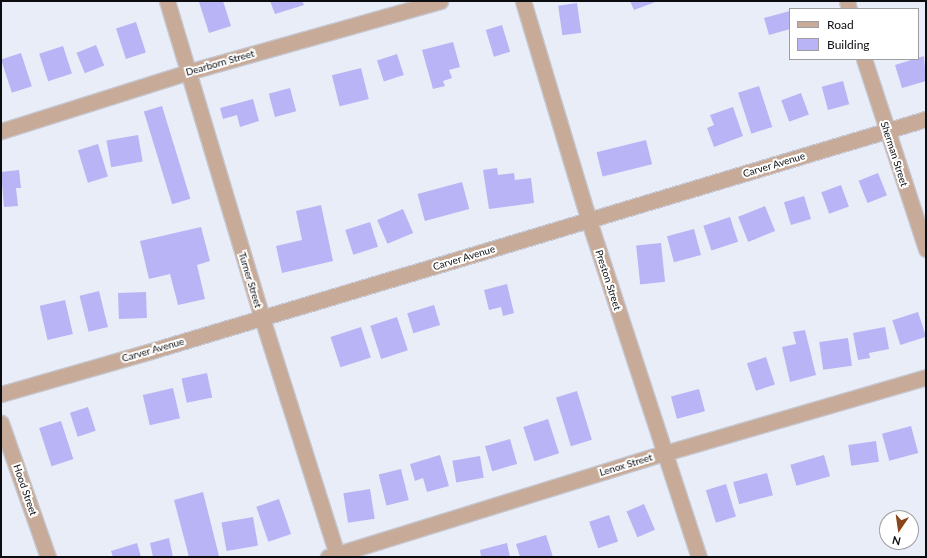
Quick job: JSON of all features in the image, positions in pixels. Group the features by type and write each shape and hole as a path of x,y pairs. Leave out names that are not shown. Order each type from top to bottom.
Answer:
{"street":[{"name":"Turner Street","path":"166,1 334,556"},
{"name":"Dearborn Street","path":"1,131 188,72 440,1"},
{"name":"Preston Street","path":"523,1 589,221 699,557"},
{"name":"Sherman Street","path":"864,60 886,131 926,249"},
{"name":"Carver Avenue","path":"1,394 589,221 926,119"},
{"name":"Lenox Street","path":"334,556 665,453 926,377"},
{"name":"Hood Street","path":"1,423 48,557"}],"building":[{"path":"223,1 231,26 209,33 199,2"},
{"path":"270,1 302,1 304,5 275,14"},
{"path":"630,1 658,1 634,10"},
{"path":"577,3 581,33 562,35 558,6"},
{"path":"789,11 789,29 769,35 764,18"},
{"path":"136,22 146,52 126,59 116,28"},
{"path":"502,25 510,52 494,57 486,30"},
{"path":"453,42 460,67 449,70 452,78 443,81 445,86 433,89 422,50"},
{"path":"96,45 104,65 85,73 77,53"},
{"path":"63,46 72,74 48,81 39,54"},
{"path":"21,53 32,86 12,93 1,59"},
{"path":"397,54 404,75 384,81 377,60"},
{"path":"924,56 926,81 902,88 895,65 911,60 919,60 919,58"},
{"path":"361,68 369,99 340,106 332,75"},
{"path":"843,81 849,104 828,110 822,87"},
{"path":"759,86 772,127 751,134 738,93"},
{"path":"290,88 296,111 275,117 269,94"},
{"path":"801,93 809,115 789,122 781,100"},
{"path":"253,99 259,121 240,127 237,115 223,119 220,108"},
{"path":"162,106 190,199 172,204 144,112"},
{"path":"733,107 743,136 714,147 707,128 714,125 710,115"},
{"path":"138,135 143,162 111,167 106,141"},
{"path":"646,140 652,164 603,177 597,152"},
{"path":"98,144 108,177 88,183 78,150"},
{"path":"497,168 498,175 514,173 515,180 531,178 534,203 489,209 483,170"},
{"path":"19,170 21,188 16,188 18,206 4,207 1,172"},
{"path":"878,173 887,195 868,203 859,181"},
{"path":"462,182 469,209 425,221 418,194"},
{"path":"841,185 849,207 829,214 821,192"},
{"path":"804,196 811,219 791,225 784,202"},
{"path":"321,205 333,261 282,273 276,246 302,240 296,211"},
{"path":"765,206 775,231 748,242 738,217"},
{"path":"403,209 413,233 387,244 377,220"},
{"path":"730,217 738,242 711,250 703,226"},
{"path":"370,222 378,247 353,255 345,230"},
{"path":"201,227 210,261 197,265 205,299 178,305 170,274 149,279 140,241"},
{"path":"694,229 701,255 674,262 667,236"},
{"path":"661,243 665,282 640,284 636,246"},
{"path":"507,284 514,313 503,316 501,307 489,310 484,290"},
{"path":"99,291 108,327 89,332 80,296"},
{"path":"146,292 147,318 119,319 118,293"},
{"path":"65,300 73,334 48,340 40,306"},
{"path":"434,305 440,325 413,333 407,313"},
{"path":"918,312 926,337 900,345 892,320"},
{"path":"397,317 408,350 381,359 370,326"},
{"path":"361,327 371,357 340,367 331,337"},
{"path":"885,327 889,349 869,353 870,358 858,360 853,333"},
{"path":"805,330 816,375 790,382 782,347 796,344 793,332"},
{"path":"848,338 852,366 823,370 819,342"},
{"path":"766,357 775,385 756,391 747,363"},
{"path":"207,373 212,397 187,403 182,378"},
{"path":"173,388 180,418 150,425 143,395"},
{"path":"699,389 705,411 677,419 671,397"},
{"path":"577,391 592,440 571,446 556,397"},
{"path":"88,407 96,431 78,437 70,413"},
{"path":"548,419 559,453 534,461 523,427"},
{"path":"61,421 73,459 51,466 39,428"},
{"path":"911,426 918,453 889,461 882,434"},
{"path":"510,439 517,464 492,471 485,446"},
{"path":"876,441 879,462 851,466 848,445"},
{"path":"440,455 449,486 427,492 423,478 415,481 410,464"},
{"path":"824,455 830,476 796,486 790,465"},
{"path":"480,456 484,478 456,483 452,461"},
{"path":"401,469 409,500 386,506 379,475"},
{"path":"767,473 773,495 739,504 733,482"},
{"path":"726,484 736,517 716,523 706,490"},
{"path":"370,489 375,519 348,523 343,493"},
{"path":"203,492 219,556 189,557 174,500"},
{"path":"279,499 291,534 268,542 256,507"},
{"path":"644,504 655,530 637,537 627,511"},
{"path":"609,515 618,541 598,548 589,522"},
{"path":"253,517 258,546 227,551 221,523"},
{"path":"546,535 553,557 520,557 516,544"},
{"path":"169,538 173,557 153,557 150,543"},
{"path":"137,543 141,557 113,557 111,551"},
{"path":"507,543 510,557 481,557 480,550"}]}
